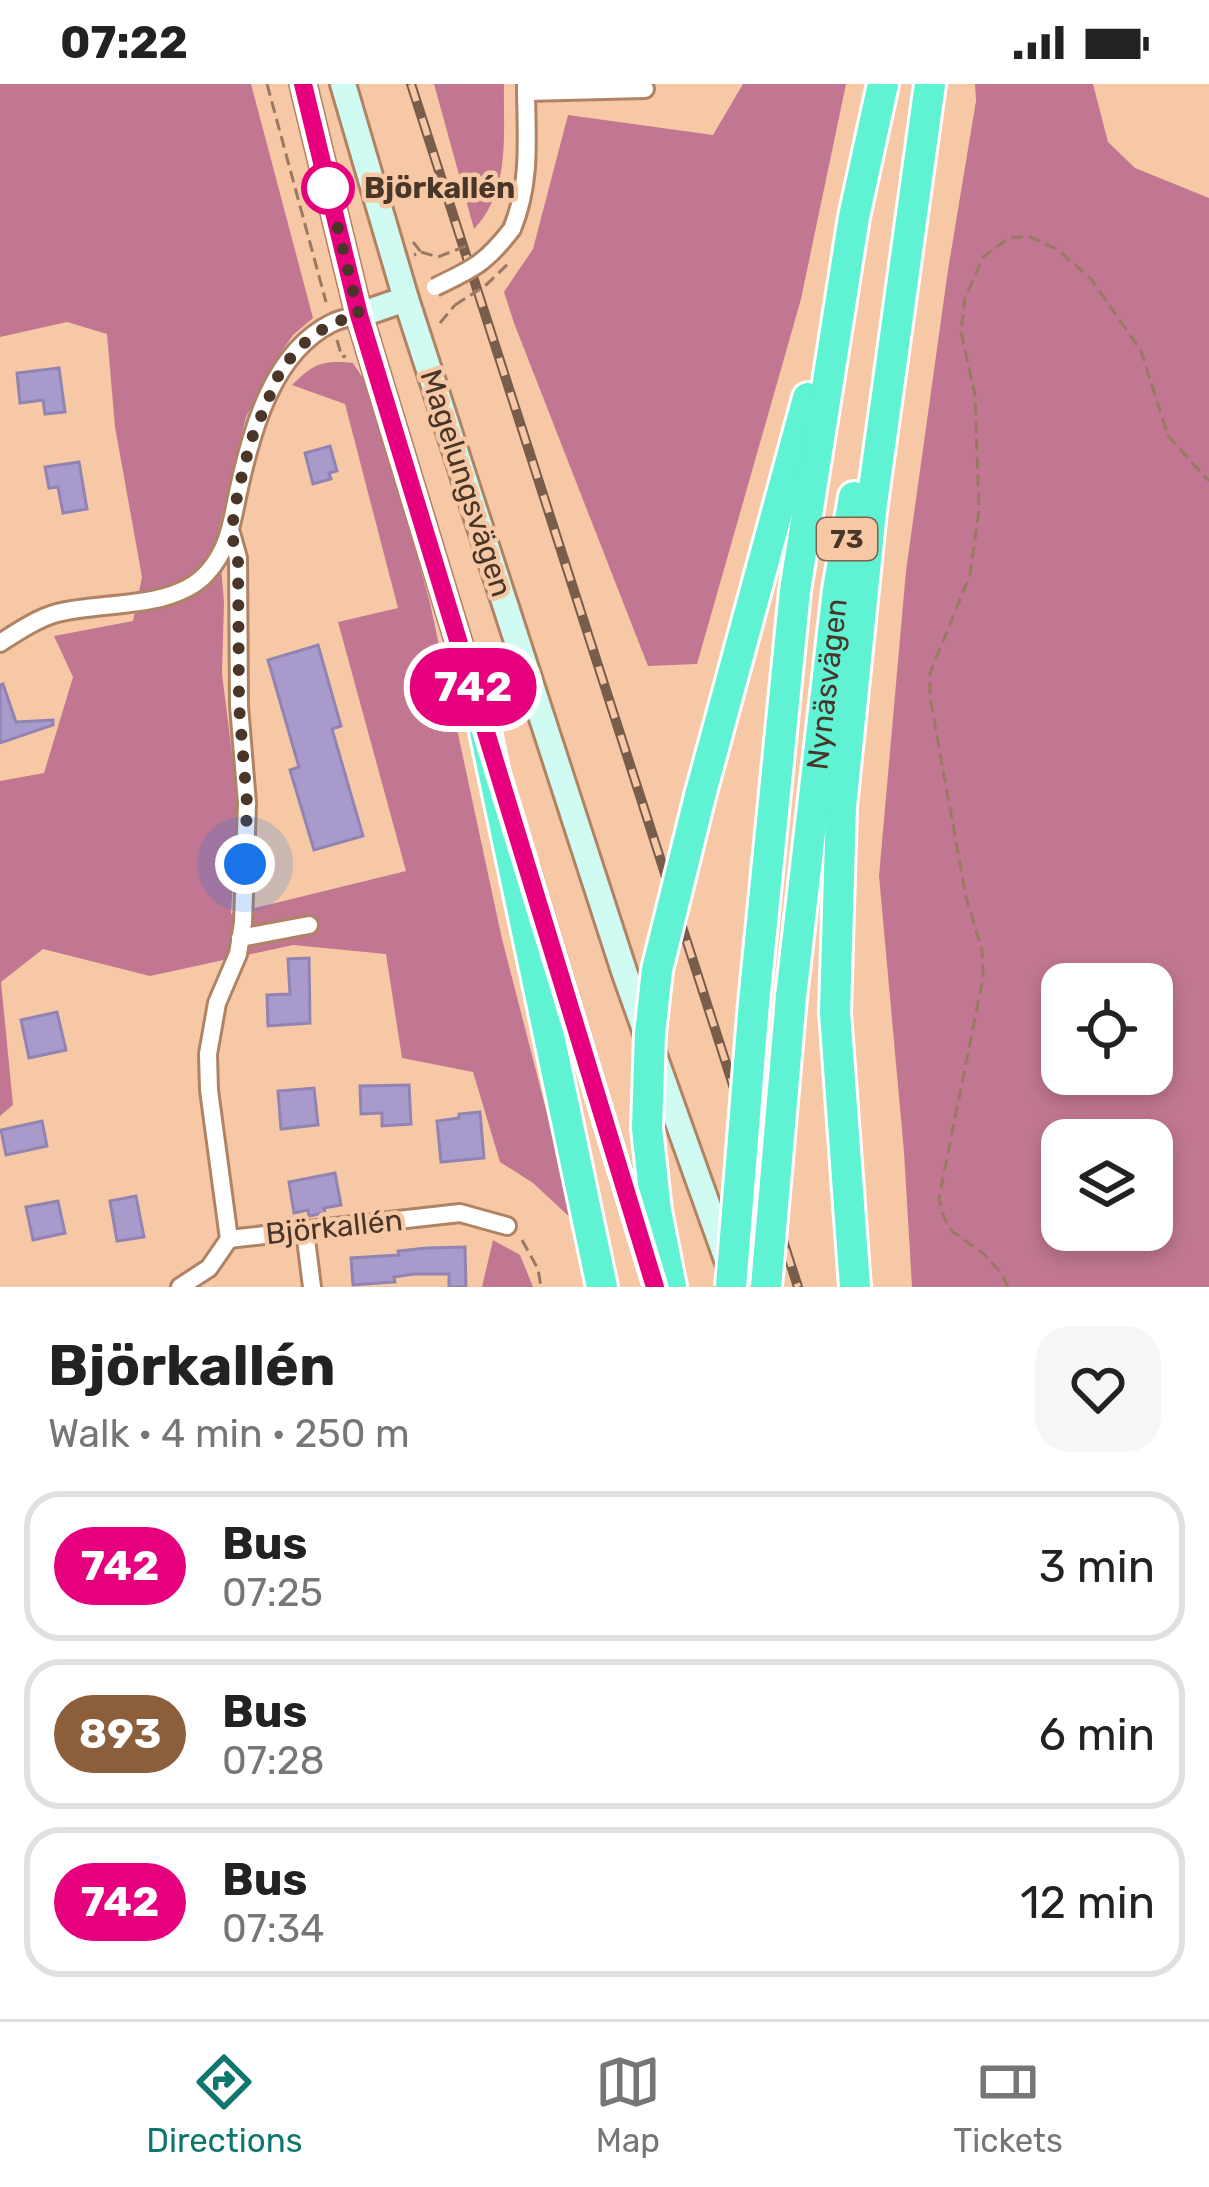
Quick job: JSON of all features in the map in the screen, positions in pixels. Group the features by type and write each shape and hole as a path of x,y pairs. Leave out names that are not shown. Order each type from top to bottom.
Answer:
{"highway":[{"name":"Nynäsvägen","path":"734,1287 754,1003 795,591 854,218 883,84"},
{"name":"Nynäsvägen","path":"766,1287 791,997 838,590 928,84"},
{"path":"855,1287 835,1012 841,807 871,512 928,84"},
{"path":"671,1287 647,1128 657,970 854,218"},
{"path":"483,722 602,1287"}],"main road":[{"name":"Magelungsvägen","path":"303,84 359,315 483,722"},
{"name":"Magelungsvägen","path":"343,84 406,298 626,974 734,1287"},
{"path":"359,315 406,298"}],"street":[{"path":"406,298 475,268 512,229 527,177 526,88 644,89"},
{"path":"0,643 54,613 164,596 204,577 231,533 251,440 279,374 294,353 332,323 359,315"},
{"path":"229,1239 208,1054 218,1003 241,938 247,803 239,706 238,558 231,533"},
{"name":"Magelungsvägen","path":"483,722 655,1287"},
{"path":"241,938 309,925"},
{"name":"Björkallén","path":"181,1287 209,1268 229,1239 460,1213 507,1226"},
{"path":"305,1231 311,1287"}],"path":[{"path":"266,84 332,323"},
{"path":"1008,1287 984,1254 953,1232 940,1198 983,978 982,950 966,896 929,673 970,575 979,510 974,395 961,332 965,298 983,256 1009,238 1028,236 1057,249 1091,279 1141,351 1168,436 1209,481"},
{"path":"421,251 438,257 476,242"},
{"path":"507,1226 524,1242 542,1287"}],"shaded area":[{"path":"0,84 251,84 313,318 293,335 275,361 246,417 218,532 224,602 222,674 238,801 231,914 406,871 338,622 398,608 345,404 292,385 319,365 353,363 372,392 430,603 502,939 575,1222 533,1183 500,1162 473,1072 402,1058 386,954 293,945 150,976 43,949 1,982 13,1105 0,1116 0,781 44,773 73,677 54,636 133,621 142,577 115,427 107,334 67,322 0,337"},
{"path":"434,84 504,84 499,179 486,214 474,229"},
{"path":"743,84 846,84 801,299 697,664 648,666 504,292 533,249 568,115 713,135"},
{"path":"975,84 1093,84 1108,142 1135,168 1209,198 1209,1287 912,1287 879,876 906,571"},
{"path":"493,1240 520,1255 533,1287 482,1287"}],"building":[{"path":"59,368 65,412 45,414 43,400 20,403 17,373"},
{"path":"330,446 337,471 329,473 331,479 313,484 305,453"},
{"path":"79,462 87,509 63,513 58,487 49,488 45,467"},
{"path":"318,645 341,726 332,729 363,836 314,850 290,770 299,767 268,660"},
{"path":"3,684 16,722 53,720 53,725 0,743"},
{"path":"309,958 310,1023 268,1026 267,995 290,994 288,959"},
{"path":"57,1012 66,1050 29,1058 21,1020"},
{"path":"409,1085 411,1124 382,1126 382,1113 361,1114 360,1086"},
{"path":"314,1088 318,1125 281,1129 278,1091"},
{"path":"480,1112 484,1158 441,1162 437,1121"},
{"path":"42,1121 47,1146 6,1155 1,1130"},
{"path":"335,1173 341,1205 309,1216 308,1210 294,1213 289,1182"},
{"path":"136,1196 144,1237 117,1241 110,1201"},
{"path":"58,1201 65,1233 33,1240 26,1207"},
{"path":"465,1247 466,1287 449,1287 449,1274 414,1274 394,1277 395,1282 353,1285 351,1258"}],"railway":[{"path":"411,84 798,1287"}],"bus line":[{"name":"742","path":"303,84 359,315 655,1287"}],"place":[{"name":"Björkallén","path":"328,188"}],"route":[{"path":"245,864 238,558 231,533 251,440 279,374 310,338 332,323 359,315 328,188"}]}
